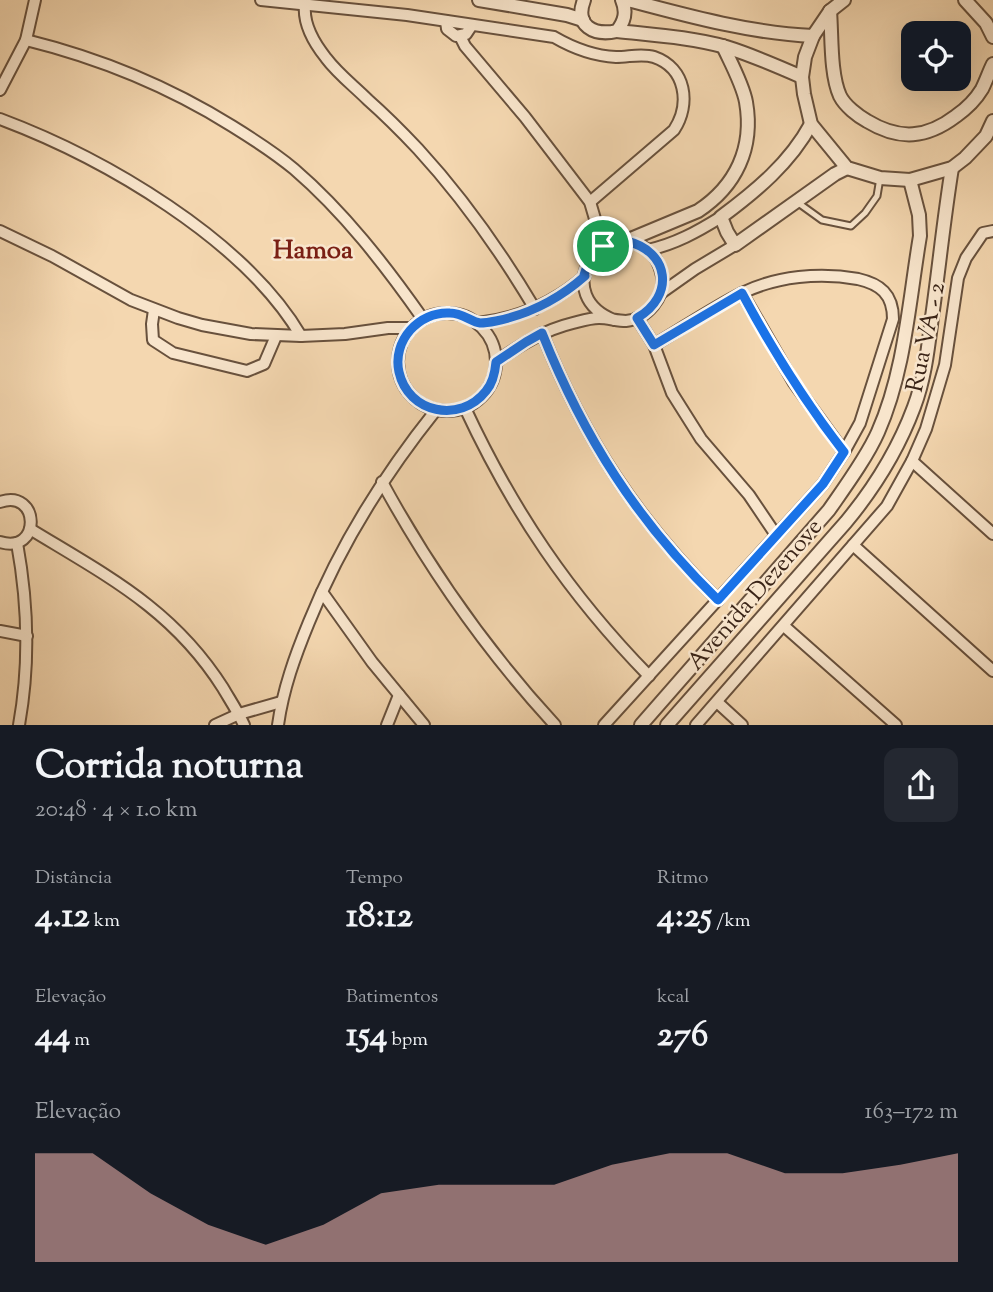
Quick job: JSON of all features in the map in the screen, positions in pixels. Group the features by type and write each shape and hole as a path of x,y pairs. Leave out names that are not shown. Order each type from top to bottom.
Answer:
{"street":[{"path":"0,90 26,40 34,0"},
{"path":"261,0 446,21 554,37 582,51 604,56 647,55 666,63 676,72 682,85 685,101 682,116 674,130 590,202"},
{"path":"479,0 567,15 583,20 592,30 598,32 617,31 687,38 723,46 802,77"},
{"path":"583,20 581,7 584,0"},
{"path":"617,31 625,16 622,0"},
{"path":"628,0 757,31 813,36"},
{"path":"844,0 830,11 813,36 802,77 811,124 847,168 880,178 910,180 951,168 989,134 993,121"},
{"path":"965,0 986,23 993,37"},
{"path":"305,5 304,15 308,26 325,57 341,76 394,124 440,174 500,253 535,309"},
{"path":"830,11 834,71 841,97 859,116 878,128 903,135 923,134 941,127 964,110 981,91 993,64"},
{"path":"446,21 450,32 460,36 467,34 472,25"},
{"path":"460,36 590,202 603,246"},
{"path":"26,40 91,58 141,77 218,117 269,150 293,168 340,214 383,264 423,319"},
{"path":"614,320 594,308 587,298 584,275 594,254 603,246 626,241 698,211 717,197 738,166 747,143 746,101 723,46"},
{"path":"0,120 80,154 167,206 246,269 279,304 301,337"},
{"path":"648,250 688,237 721,217 784,164 811,124"},
{"path":"661,293 847,168"},
{"name":"Avenida Dezenove","path":"667,725 869,495 899,443 915,405 925,368 951,168"},
{"name":"Avenida Dezenove","path":"640,725 829,510 878,433 899,364 920,236 919,215 910,180"},
{"path":"721,217 735,245"},
{"path":"0,231 52,256 131,300 190,321 227,330 301,337 411,328"},
{"name":"Rua VA - 2","path":"696,725 887,506 926,429 946,365 958,278 966,258 983,233 993,231"},
{"path":"496,362 542,333 600,318 626,321 648,312 661,293 663,281 659,264 648,250 626,241"},
{"path":"478,323 535,309 561,295 584,275"},
{"path":"604,725 823,484 860,423 893,319 892,306 887,295 874,283 859,279 827,276 783,280 742,293 654,345"},
{"path":"742,293 794,383 844,452"},
{"path":"155,310 153,340 173,354 247,371 264,364 276,336"},
{"path":"436,314 465,316 478,323 488,334 494,347 496,362 488,390 465,408 436,410 422,404 402,383 398,369 398,354 411,328 436,314"},
{"path":"637,318 654,345 672,393 701,439 749,495 776,535"},
{"path":"542,333 565,388 608,467 659,537 718,600"},
{"path":"465,408 505,488 539,544 602,626 649,676"},
{"path":"278,725 281,702 303,638 344,546 382,482 436,410"},
{"path":"912,461 992,531"},
{"path":"382,482 421,550 464,615 509,673 555,725"},
{"path":"0,542 17,543 28,535 31,516 18,502 2,499"},
{"path":"30,529 121,584 169,622 211,669 242,720"},
{"path":"17,543 27,636 25,686 19,725"},
{"path":"853,545 993,671"},
{"path":"322,592 365,653 424,725"},
{"path":"784,626 896,725"},
{"path":"0,631 27,636"},
{"path":"387,725 398,695"},
{"path":"215,725 242,720 281,702"},
{"path":"717,702 743,725"}],"lane":[{"path":"797,202 822,220 851,226 877,196 880,178"}],"district":[{"name":"Hamoa","path":"313,249"}],"route":[{"path":"626,241 638,244 654,255 659,264 663,281 661,293 648,312 637,318 654,345 742,293 794,383 844,452 823,484 718,600 659,537 608,467 578,415 542,333 496,362 488,390 465,408 436,410 422,404 402,383 398,354 411,328 423,319 436,314 451,313 478,323 535,309 561,295 585,276 587,264 603,246 626,241"}]}
